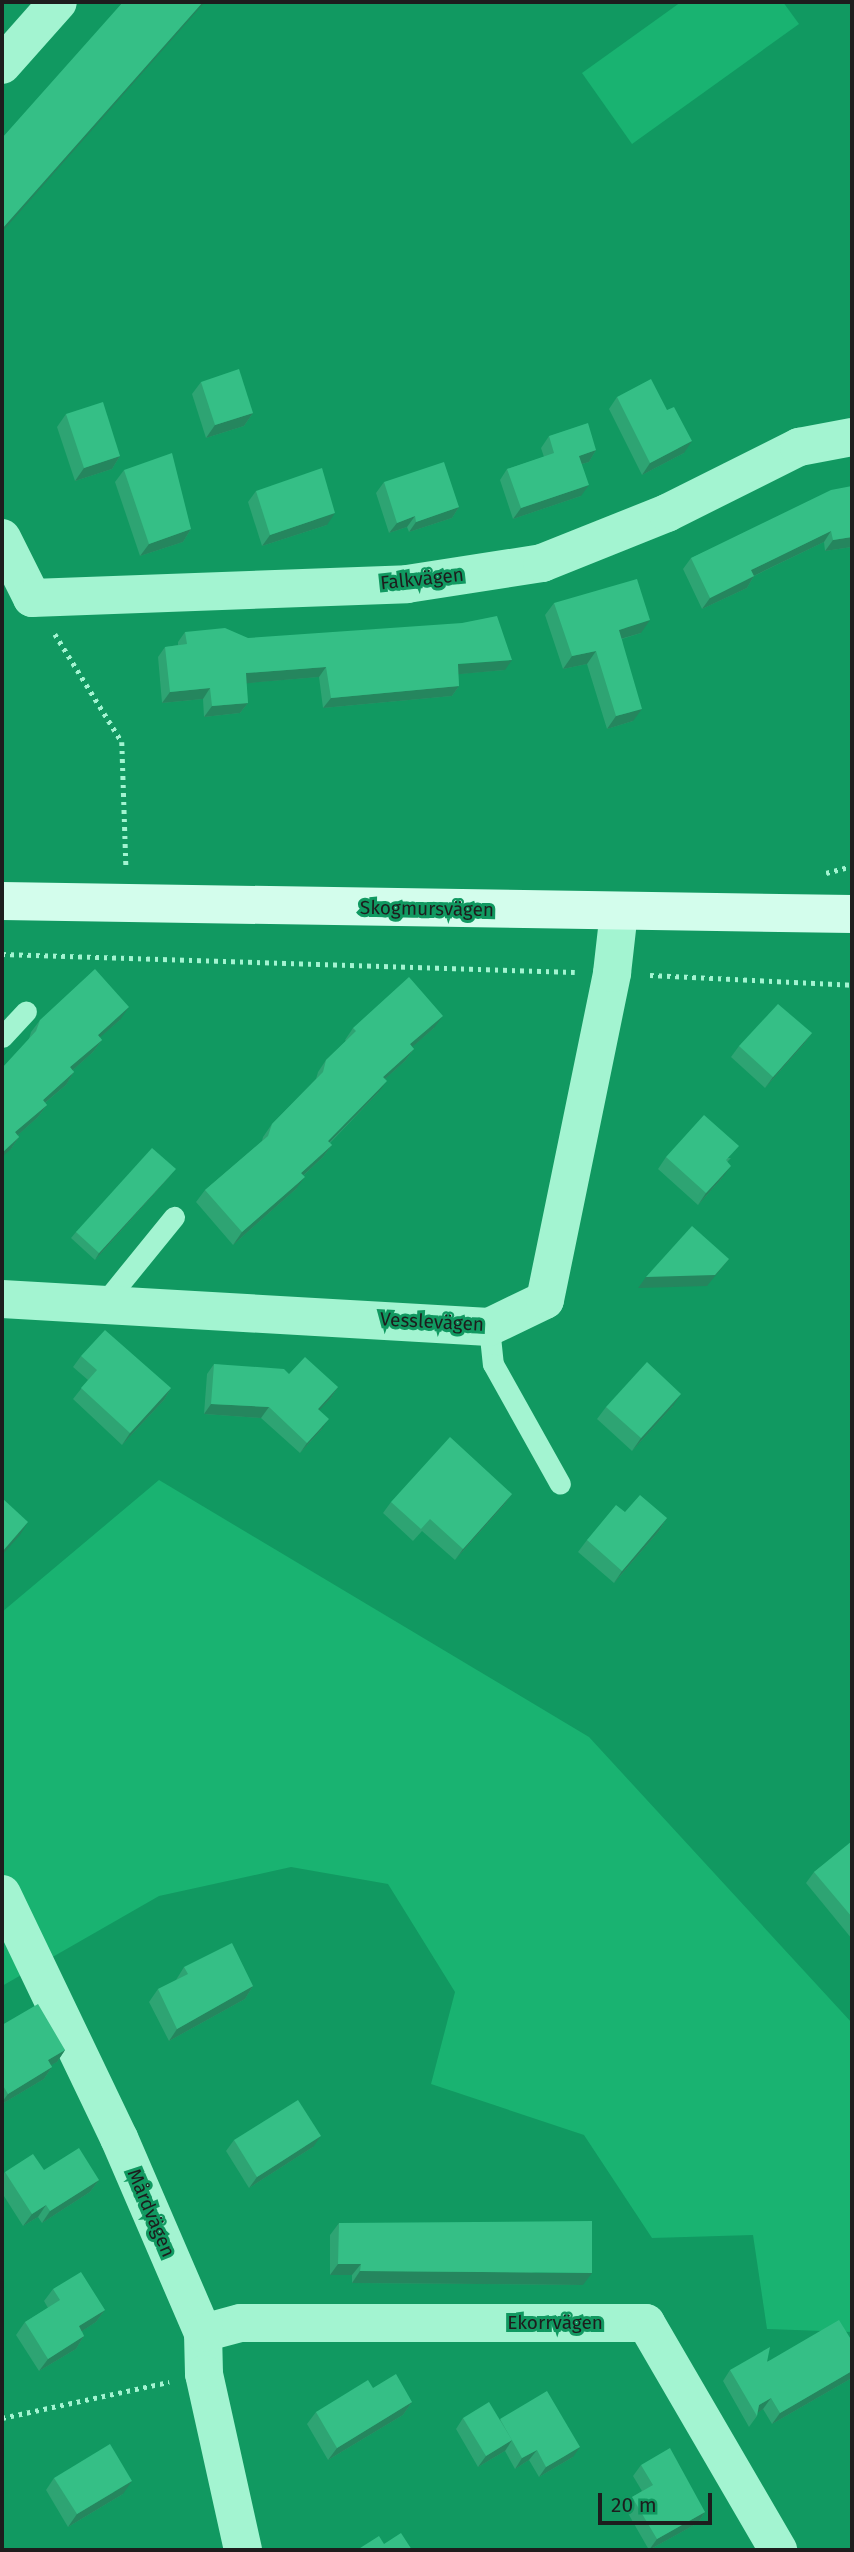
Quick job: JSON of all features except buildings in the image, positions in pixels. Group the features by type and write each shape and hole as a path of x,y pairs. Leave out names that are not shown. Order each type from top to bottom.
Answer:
{"street":[{"path":"2,65 58,2"},
{"name":"Falkvägen","path":"32,598 407,584 542,563 667,513 799,447 852,437"},
{"path":"2,538 32,598"},
{"name":"Skogmursvägen","path":"2,901 852,914"},
{"name":"Vesslevägen","path":"2,1299 489,1327 545,1300 612,973 619,912"},
{"name":"Mårdvägen","path":"2,1894 119,2137 202,2333 204,2374 243,2550"},
{"name":"Ekorrvägen","path":"202,2333 241,2323 646,2323 778,2550"}],"lane":[{"path":"2,1037 26,1012"},
{"path":"104,1303 174,1217"},
{"path":"489,1327 493,1364 560,1484"}],"path":[{"path":"32,598 122,742 126,874"},
{"path":"2,954 612,973 852,985"},
{"path":"2,2418 204,2374"}],"green space":[{"path":"681,2 783,2 799,24 632,144 582,73"},
{"path":"159,1480 589,1737 852,2023 852,2332 767,2329 753,2235 652,2238 584,2135 431,2084 455,1992 388,1884 291,1867 159,1896 2,1986 2,1612"}]}
